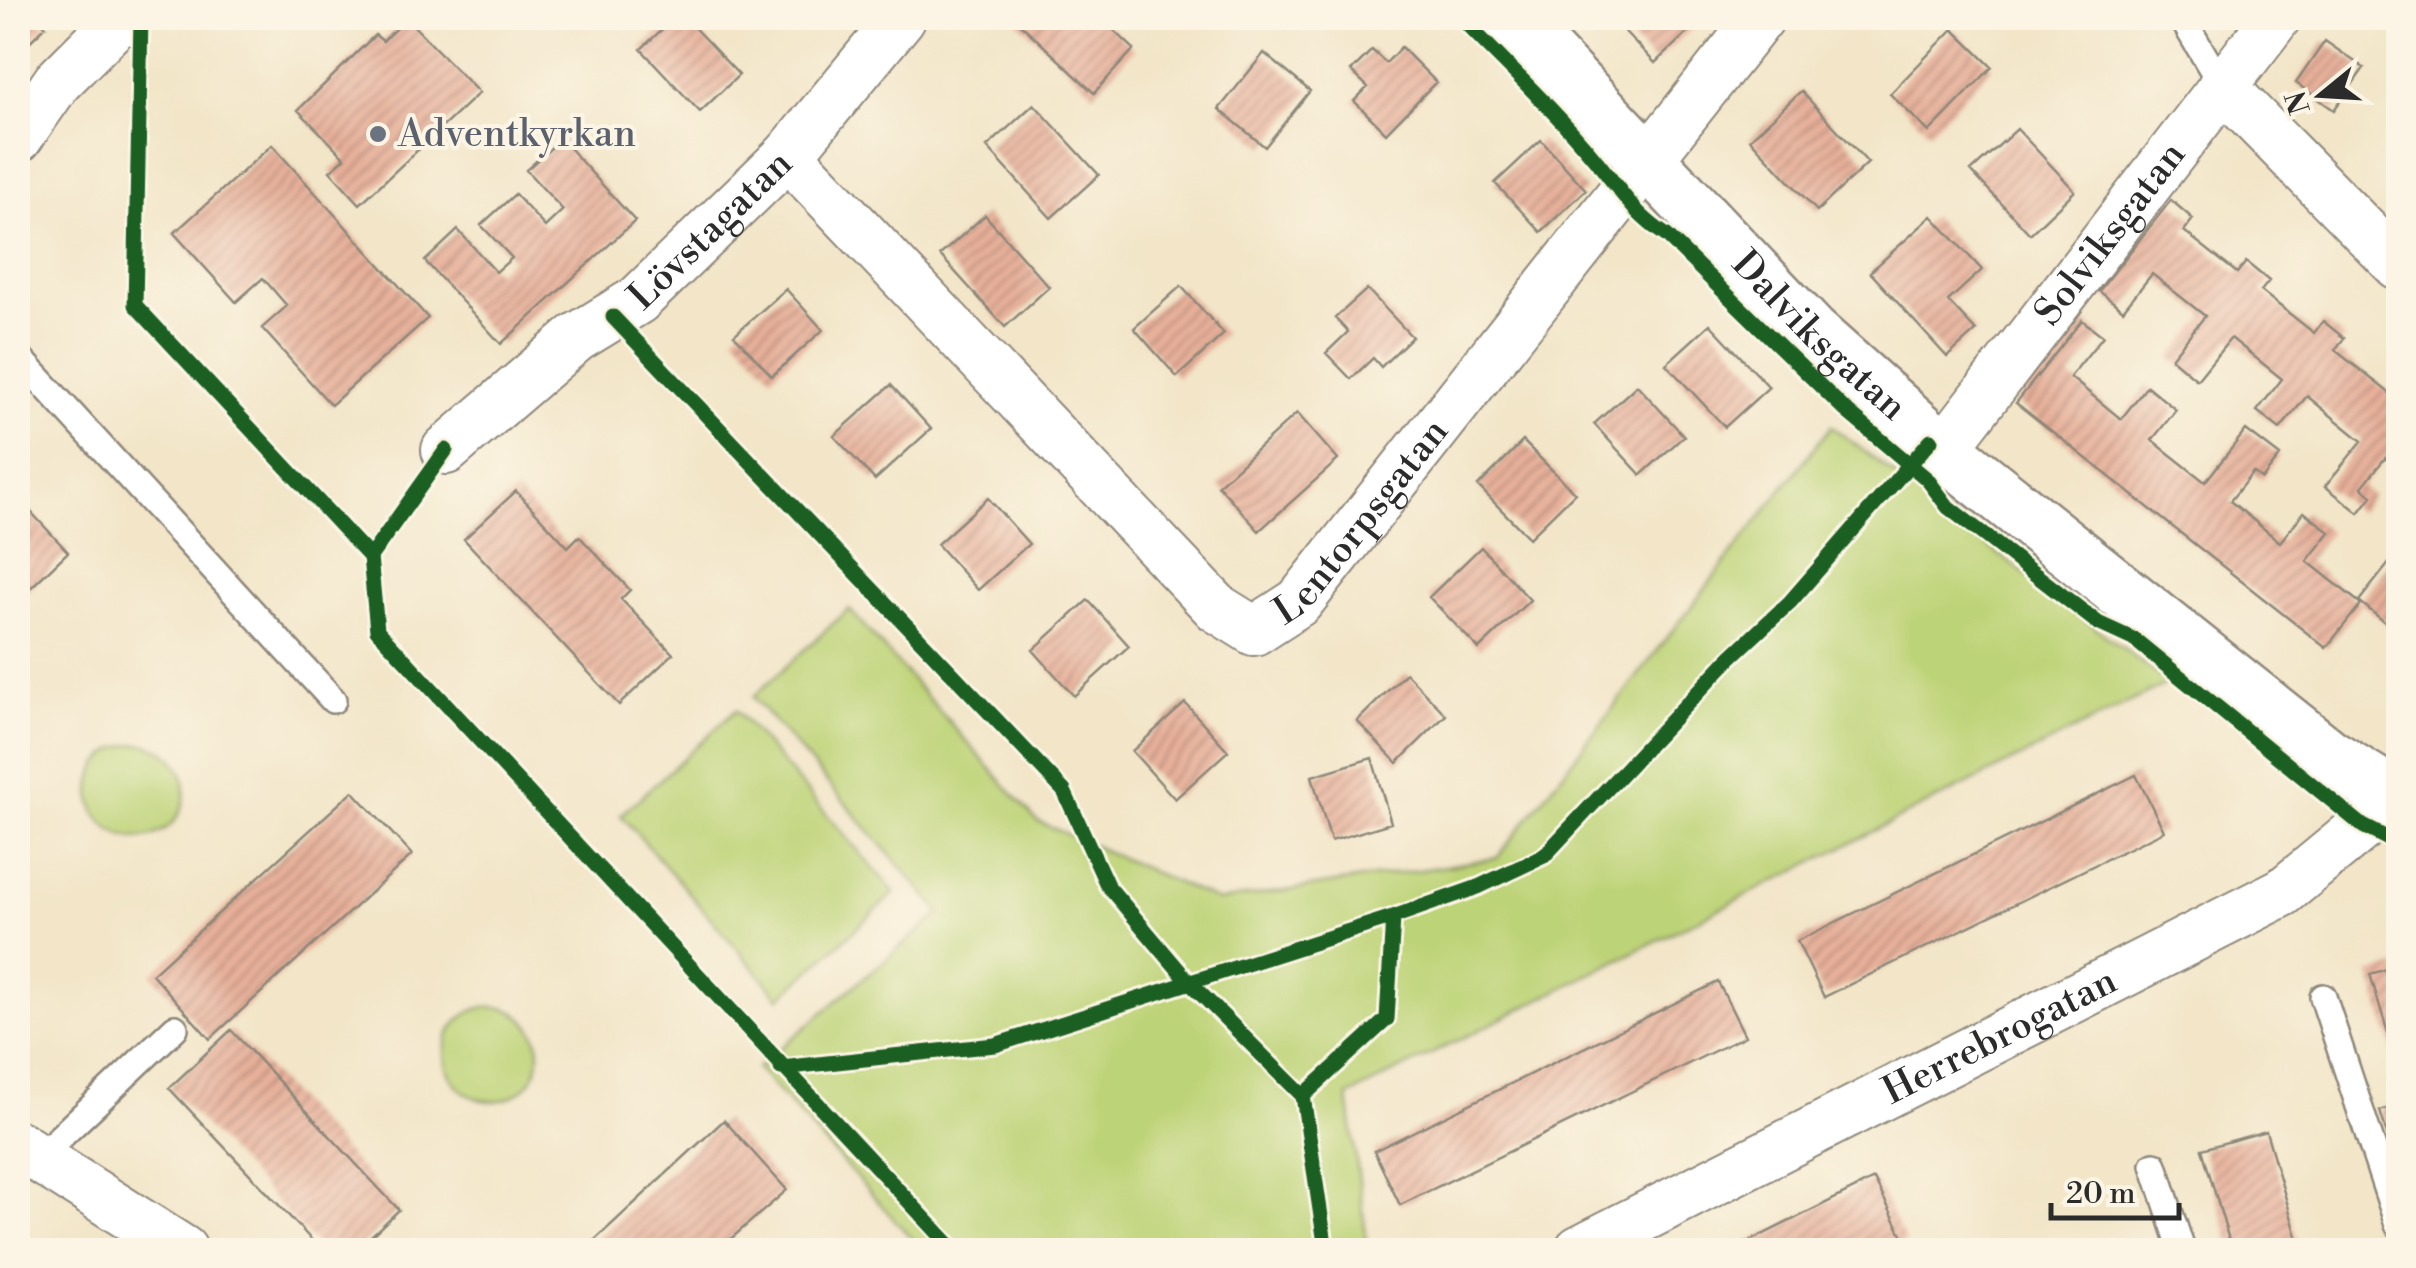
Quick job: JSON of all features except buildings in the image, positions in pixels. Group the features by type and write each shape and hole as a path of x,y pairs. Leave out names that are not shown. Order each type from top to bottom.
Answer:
{"street":[{"path":"18,138 57,82 120,18"},
{"name":"Lövstagatan","path":"446,450 576,338 638,300 788,155 901,18"},
{"name":"Dalviksgatan","path":"1512,18 1812,333 1944,449 2328,756 2397,796"},
{"name":"Lentorpsgatan","path":"788,155 1217,608 1254,631 1299,602 1760,18"},
{"name":"Solviksgatan","path":"1944,449 2276,18"},
{"path":"2222,86 2398,265"},
{"name":"Herrebrogatan","path":"1579,1250 2282,892 2397,796"},
{"path":"28,1151 183,1250"}],"lane":[{"path":"2182,18 2222,86"},
{"path":"18,356 333,700"},
{"path":"2322,997 2398,1224"},
{"path":"28,1151 174,1028"},
{"path":"2154,1165 2182,1250"}],"green space":[{"path":"1831,426 2168,683 1348,1096 1368,1250 922,1250 757,1068 941,913 753,697 849,609 1037,821 1218,901 1497,858"},
{"path":"736,710 895,893 780,998 621,815"},
{"path":"138,744 156,747 171,758 182,773 182,809 171,824 156,835 138,838 120,835 105,824 94,809 91,791 94,773 105,758 120,747"},
{"path":"492,1007 510,1011 525,1021 535,1036 539,1054 535,1072 525,1087 510,1097 492,1101 474,1097 459,1087 449,1072 445,1054 449,1036 459,1021 474,1011"}],"cycle path":[{"path":"141,18 135,305 370,557 377,630 954,1250"},
{"path":"1461,18 1562,122 1635,209 1844,409 1927,479 1948,507 2098,623 2135,640 2363,826 2398,844"},
{"path":"613,317 1064,791 1107,885 1188,981 1303,1096"},
{"path":"781,1068 995,1045 1393,917 1478,887 1544,856 1730,658 1790,602 1931,440"},
{"path":"370,557 446,450"},
{"path":"1326,1250 1303,1096 1387,1019 1393,917"}],"place":[{"name":"Adventkyrkan","path":"378,134"}]}
